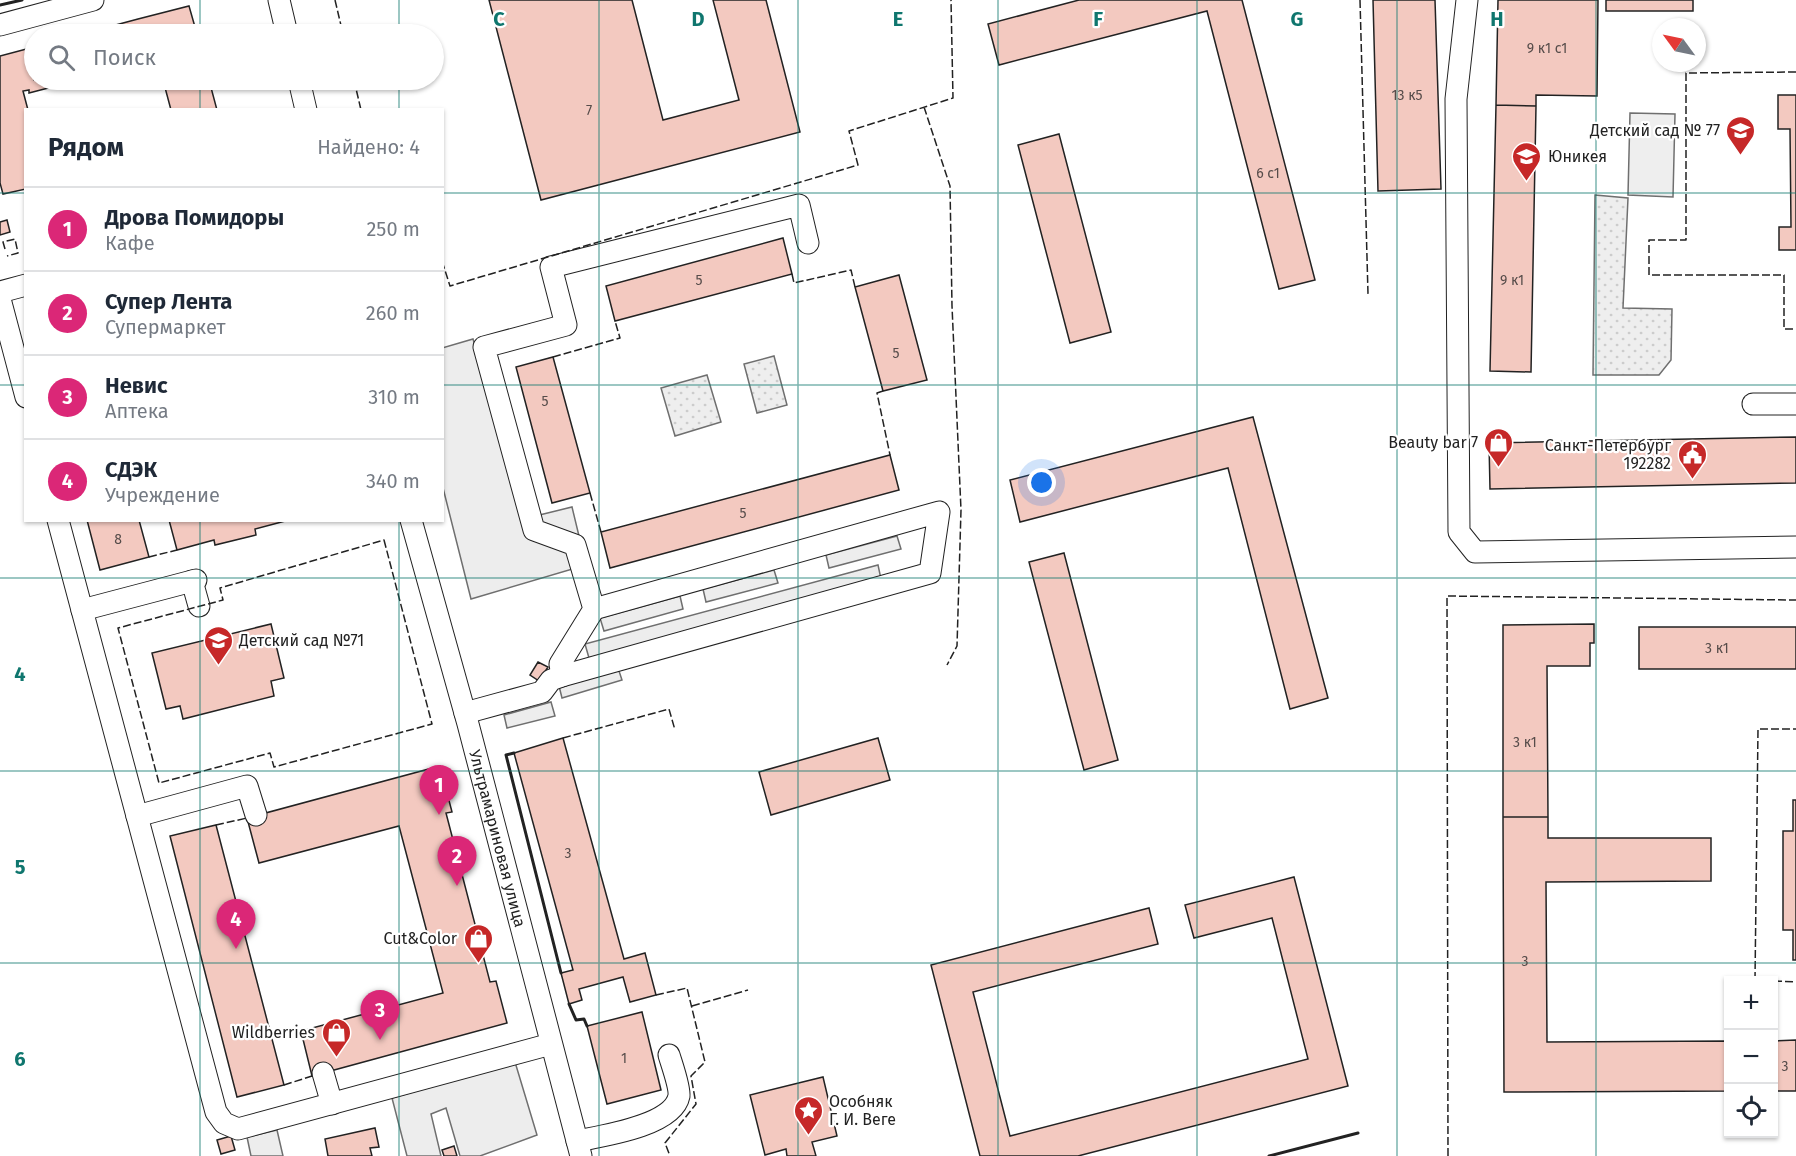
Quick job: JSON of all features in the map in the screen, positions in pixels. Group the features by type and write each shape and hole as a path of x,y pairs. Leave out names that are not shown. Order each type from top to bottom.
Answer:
{"street":[{"path":"0,25 93,0"},
{"path":"279,0 285,24"},
{"path":"1467,0 1456,99 1459,531 1475,552 1796,547"},
{"path":"301,90 305,108"},
{"path":"594,609 575,545 534,530 484,347 566,326 551,267 799,205 808,243"},
{"path":"0,292 24,286"},
{"path":"0,299 24,389"},
{"path":"1753,404 1796,404"},
{"path":"465,713 542,692 551,680 562,676 930,573 939,512 594,609 560,664 562,676"},
{"path":"59,522 216,1113 224,1124 238,1129 551,1044"},
{"name":"Ультрамариновая улица","path":"412,522 465,713 579,1148"},
{"path":"82,610 194,580 199,606"},
{"path":"137,816 247,786 256,815"},
{"path":"579,1148 602,1136 649,1123 662,1117 675,1106 680,1094 669,1055"},
{"path":"322,1073 332,1104"}],"shaded area":[{"path":"1630,113 1675,114 1673,197 1628,195"},
{"path":"1595,195 1628,198 1623,308 1672,309 1671,360 1659,375 1593,375"},
{"path":"473,339 523,519 572,507 586,565 471,599 444,492 444,347"},
{"path":"774,356 787,405 757,413 744,364"},
{"path":"707,375 721,422 675,436 661,388"},
{"path":"897,536 901,549 829,568 826,555"},
{"path":"878,565 881,579 589,658 585,644"},
{"path":"774,570 778,583 706,602 703,589"},
{"path":"680,596 683,609 604,631 600,618"},
{"path":"618,668 622,680 562,698 559,686"},
{"path":"551,702 555,716 507,728 504,715"},
{"path":"515,1062 537,1135 480,1156 460,1156 446,1108 431,1114 441,1156 407,1156 392,1098"},
{"path":"277,1130 283,1156 251,1156 247,1137"}],"building":[{"path":"489,0 632,0 663,120 739,100 713,0 766,0 800,132 541,200"},
{"path":"1079,0 1242,0 1315,280 1279,289 1207,11 999,65 988,24"},
{"path":"1373,0 1435,0 1441,189 1378,191"},
{"path":"1498,0 1598,0 1597,96 1536,95 1536,106 1496,105"},
{"path":"1606,0 1693,0 1693,11 1606,11"},
{"path":"189,6 194,24 119,24"},
{"path":"24,50 24,90 29,90 23,91 27,108 24,108 24,189 3,194 0,183 0,56"},
{"path":"166,90 212,90 216,108 170,108"},
{"path":"1778,95 1796,95 1796,250 1779,250 1779,227 1791,227 1790,129 1778,129"},
{"path":"1496,105 1536,106 1531,372 1490,371"},
{"path":"1059,134 1111,332 1070,343 1018,145"},
{"path":"7,220 10,232 0,235 0,222"},
{"path":"783,238 792,274 615,321 606,286"},
{"path":"899,275 927,380 883,391 855,287"},
{"path":"553,357 590,493 552,503 516,367"},
{"path":"1253,417 1328,698 1290,709 1228,468 1020,522 1010,480"},
{"path":"1796,437 1796,483 1490,489 1489,443"},
{"path":"890,455 899,490 610,568 601,532"},
{"path":"88,522 140,522 149,557 100,570"},
{"path":"170,522 281,522 255,529 256,535 215,545 214,540 177,550"},
{"path":"1064,553 1118,760 1084,770 1029,562"},
{"name":"Детский сад №71","path":"271,624 284,678 271,681 274,696 183,719 180,706 166,709 152,653"},
{"path":"1594,624 1594,643 1590,643 1590,666 1547,666 1548,817 1503,817 1503,625"},
{"path":"1639,627 1796,627 1796,669 1639,669"},
{"path":"538,662 548,667 539,681 530,675"},
{"path":"563,738 624,959 645,953 656,995 630,1002 623,977 579,989 582,1000 569,1004 561,973 573,970 514,753"},
{"path":"878,738 890,780 771,815 759,772"},
{"path":"440,766 452,812 446,813 490,982 496,981 507,1023 312,1076 301,1031 443,993 399,826 259,863 247,818"},
{"path":"1793,800 1796,800 1796,960 1793,960 1793,930 1783,930 1783,831 1793,831"},
{"path":"1503,817 1548,817 1548,838 1711,838 1711,881 1546,882 1547,1042 1724,1041 1724,1091 1504,1092"},
{"path":"216,825 284,1085 237,1097 170,836"},
{"path":"1294,877 1348,1086 1078,1156 980,1156 931,965 1149,908 1158,944 973,992 1010,1136 1308,1059 1272,918 1194,938 1185,905"},
{"path":"642,1012 661,1090 607,1104 587,1026"},
{"path":"1796,1040 1796,1091 1778,1091 1778,1041"},
{"path":"823,1077 837,1136 812,1142 816,1156 787,1156 786,1149 765,1155 750,1095"},
{"path":"375,1128 379,1147 370,1148 372,1156 328,1156 325,1139"},
{"path":"231,1136 235,1150 221,1154 217,1140"},
{"path":"454,1146 457,1156 444,1156 442,1150"}],"fence":[{"path":"335,0 341,24"},
{"path":"444,267 450,286 858,165 849,131 953,98 951,0"},
{"path":"1360,0 1368,294"},
{"path":"1796,72 1686,73 1686,240 1649,240 1649,275 1784,275 1784,329 1796,329"},
{"path":"356,90 361,108"},
{"path":"924,107 950,186 952,306 961,510 957,646 947,665"},
{"path":"5,249 3,242 15,239 18,253 7,256"},
{"path":"792,274 794,283 851,270 855,287"},
{"path":"553,357 620,338 615,321"},
{"path":"883,391 877,393 890,455"},
{"path":"590,493 601,532"},
{"path":"384,540 432,724 274,767 270,753 159,783 118,628 223,600 220,588 384,540"},
{"path":"149,557 177,550"},
{"path":"1448,1156 1447,596 1796,600"},
{"path":"563,738 669,709 675,730"},
{"path":"1755,976 1758,729 1796,729"},
{"path":"216,825 247,818"},
{"path":"1778,981 1796,982"},
{"path":"656,995 687,988 705,1062 691,1076 696,1104 665,1143 670,1156"},
{"path":"692,1006 748,990"},
{"path":"284,1085 312,1076"}],"wall":[{"path":"0,5 22,0"},
{"path":"514,753 506,755 561,973"},
{"path":"569,1004 576,1020 584,1019 587,1026"},
{"path":"1269,1156 1358,1133"}],"place":[{"name":"Детский сад № 77","path":"1741,156"},
{"name":"Юникея","path":"1527,182"},
{"name":"Beauty bar 7","path":"1499,468"},
{"name":"Санкт-Петербург 192282","path":"1692,480"},
{"name":"Детский сад №71","path":"218,666"},
{"name":"Дрова Помидоры","path":"439,815"},
{"name":"Супер Лента","path":"457,886"},
{"name":"СДЭК","path":"236,949"},
{"name":"Cut&Color","path":"478,964"},
{"name":"Невис","path":"380,1040"},
{"name":"Wildberries","path":"336,1058"},
{"name":"Особняк Г. И. Веге","path":"808,1136"}]}
